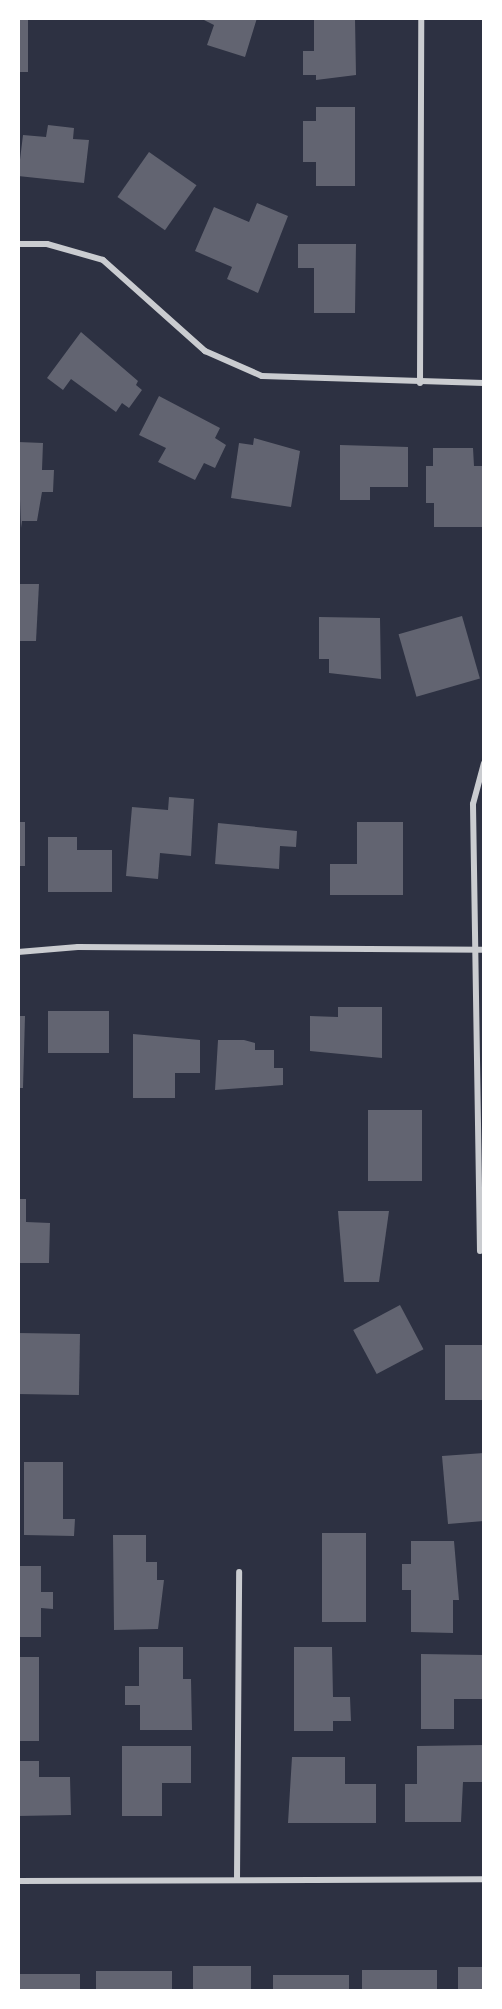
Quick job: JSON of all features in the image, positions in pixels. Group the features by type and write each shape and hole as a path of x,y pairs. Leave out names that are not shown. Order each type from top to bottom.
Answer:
{"street":[{"path":"420,383 421,18"},
{"path":"18,243 47,244 103,260 205,351 261,376 420,383 484,382"},
{"path":"480,1251 473,804 484,763"},
{"path":"18,952 78,947 484,950"},
{"path":"237,1880 239,1572"},
{"path":"18,1881 484,1879"}],"building":[{"path":"18,18 28,18 28,72 18,72"},
{"path":"200,18 257,18 245,57 207,45 214,25"},
{"path":"314,18 355,18 356,75 316,80 316,75 303,75 303,51 314,51"},
{"path":"316,107 355,107 355,186 316,186 316,162 303,162 303,121 316,121"},
{"path":"48,125 74,128 73,139 89,140 84,183 18,176 23,135 46,137"},
{"path":"149,152 197,185 165,230 117,197"},
{"path":"257,203 288,216 258,293 227,279 232,267 195,251 214,207 249,222"},
{"path":"298,244 356,244 355,313 314,313 314,268 298,268"},
{"path":"81,332 138,381 136,385 142,390 129,408 122,403 116,412 71,379 63,390 47,378"},
{"path":"159,396 220,428 215,438 226,445 215,468 204,463 195,480 158,462 166,448 139,435"},
{"path":"254,438 300,451 291,507 231,498 239,443 253,445"},
{"path":"18,442 43,443 42,470 54,470 53,492 42,492 37,521 22,521 21,528"},
{"path":"340,445 408,447 408,487 370,487 370,500 340,500"},
{"path":"433,448 473,448 474,466 484,466 484,527 434,527 434,503 426,503 426,466 433,466"},
{"path":"18,584 39,584 36,641 18,641"},
{"path":"462,616 480,678 416,697 399,634"},
{"path":"319,617 380,618 381,679 329,673 329,659 319,659"},
{"path":"169,797 194,799 191,856 160,853 158,879 126,876 132,807 168,810"},
{"path":"18,822 25,822 25,866 18,866"},
{"path":"357,822 403,822 403,895 330,895 330,864 357,864"},
{"path":"218,823 297,831 296,847 280,846 279,869 215,864"},
{"path":"48,837 77,837 77,850 112,850 112,892 48,892"},
{"path":"338,1007 382,1007 382,1058 310,1051 310,1016 338,1017"},
{"path":"48,1011 109,1011 109,1053 48,1053"},
{"path":"18,1016 25,1016 23,1088 18,1088"},
{"path":"133,1034 200,1040 200,1073 175,1073 175,1098 133,1098"},
{"path":"218,1040 244,1040 255,1043 255,1050 274,1050 274,1068 283,1068 283,1085 215,1090"},
{"path":"368,1110 422,1110 422,1181 368,1181"},
{"path":"18,1199 26,1199 26,1222 50,1223 49,1263 18,1263"},
{"path":"338,1211 389,1211 379,1282 344,1282"},
{"path":"400,1305 423,1349 377,1374 353,1330"},
{"path":"18,1333 80,1334 79,1395 18,1394"},
{"path":"445,1345 484,1345 484,1400 445,1400"},
{"path":"484,1453 484,1521 448,1524 442,1456"},
{"path":"24,1462 63,1462 63,1519 75,1519 74,1536 24,1535"},
{"path":"322,1533 366,1533 366,1622 322,1622"},
{"path":"113,1535 146,1535 146,1562 157,1562 157,1580 164,1580 158,1629 114,1630"},
{"path":"411,1541 454,1541 459,1600 453,1600 453,1633 411,1632 411,1590 402,1590 402,1564 411,1564"},
{"path":"18,1566 41,1566 41,1592 53,1592 53,1609 41,1608 41,1637 18,1637"},
{"path":"139,1647 183,1647 183,1679 191,1679 192,1730 140,1730 140,1705 125,1705 125,1686 139,1686"},
{"path":"294,1647 332,1647 333,1697 350,1697 351,1721 333,1721 333,1731 294,1731"},
{"path":"421,1654 484,1655 484,1699 454,1699 454,1729 421,1729"},
{"path":"18,1657 39,1657 39,1741 18,1741"},
{"path":"484,1745 484,1782 463,1782 461,1822 405,1822 405,1784 417,1784 417,1746"},
{"path":"122,1746 191,1746 191,1783 162,1783 162,1816 122,1816"},
{"path":"292,1757 345,1757 345,1784 376,1784 376,1823 288,1823"},
{"path":"18,1761 39,1761 39,1777 70,1777 71,1815 18,1816"},
{"path":"193,1966 251,1966 251,1991 193,1991"},
{"path":"458,1967 484,1967 484,1991 458,1991"},
{"path":"362,1970 437,1970 437,1991 362,1991"},
{"path":"96,1971 172,1971 172,1991 96,1991"},
{"path":"18,1974 80,1974 80,1991 18,1991"},
{"path":"273,1975 349,1975 349,1991 273,1991"}]}
